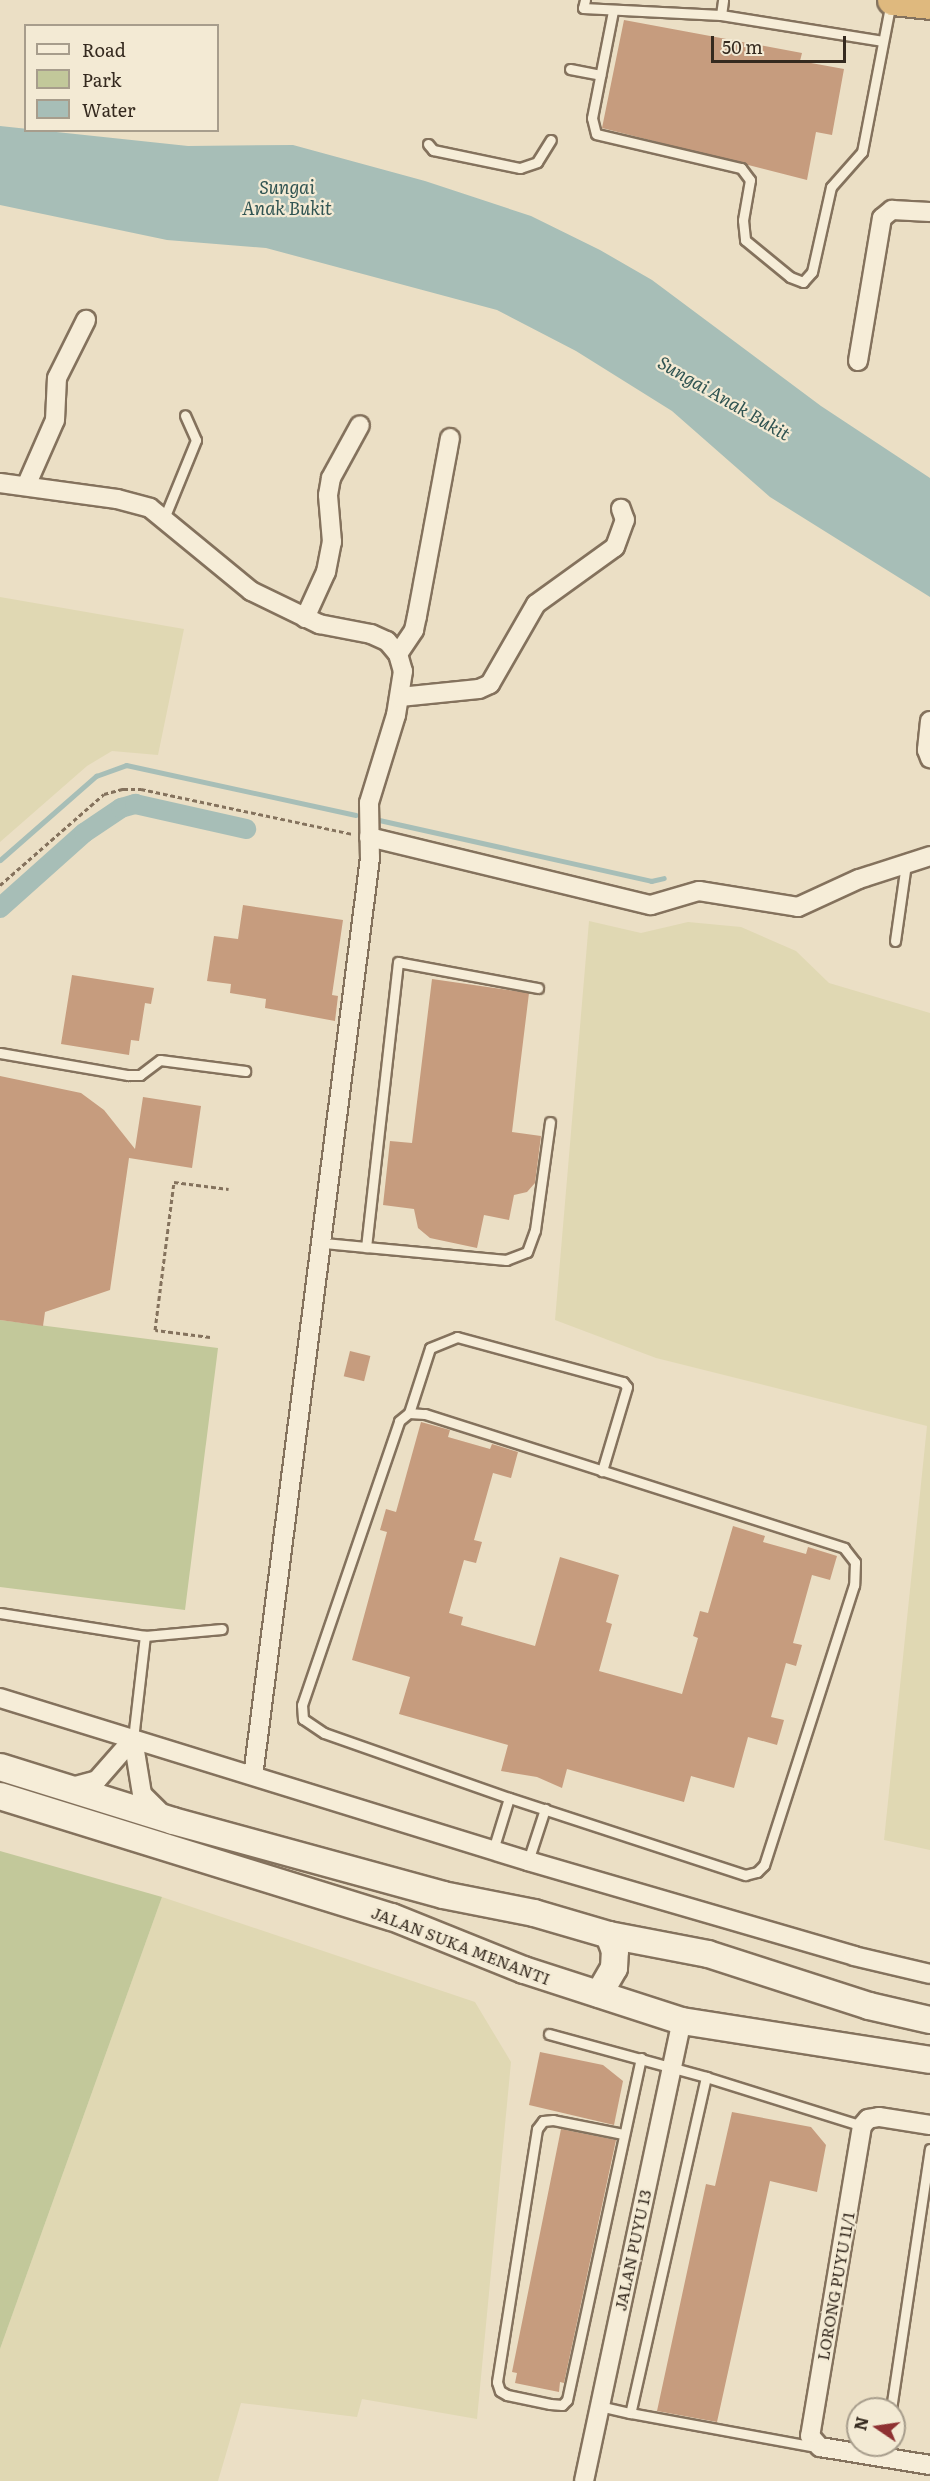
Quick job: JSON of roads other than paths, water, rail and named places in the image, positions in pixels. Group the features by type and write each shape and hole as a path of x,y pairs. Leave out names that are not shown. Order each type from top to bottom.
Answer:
{"highway":[{"path":"892,0 930,4"}],"main road":[{"name":"JALAN SUKA MENANTI","path":"0,1767 173,1821 609,1935 708,1954 869,2006 930,2020"},
{"name":"JALAN SUKA MENANTI","path":"0,1796 393,1917 524,1970 682,2020 930,2061"},
{"path":"599,1994 614,1968 615,1951 609,1935"}],"street":[{"path":"858,361 882,218 892,210 930,212"},
{"path":"26,486 55,420 57,378 86,320"},
{"path":"305,618 326,572 332,542 328,495 331,478 360,425"},
{"path":"398,654 414,630 450,438"},
{"path":"0,483 135,502 165,516 212,561 251,591 305,618 381,637 398,654 403,671 400,697 369,803 370,858 324,1243 253,1776"},
{"path":"400,697 479,689 489,684 536,604 615,547 625,520 621,509"},
{"path":"930,721 927,750 930,758"},
{"path":"369,837 651,905 699,891 798,907 930,856"},
{"path":"0,1698 528,1861 854,1956 930,1974"},
{"path":"67,1788 97,1780 133,1739"},
{"path":"133,1739 142,1794 173,1821"},
{"name":"JALAN PUYU 13","path":"584,2481 682,2020"},
{"path":"862,2126 868,2118 879,2116 930,2125"},
{"name":"LORONG PUYU 11/1","path":"818,2446 810,2436 862,2126"},
{"path":"818,2446 846,2448"},
{"path":"904,2457 930,2465"}],"lane":[{"path":"585,0 583,8 721,15 883,41"},
{"path":"721,15 723,0"},
{"path":"613,11 592,118 596,134 741,168 750,180 743,220 744,240 790,277 803,282 812,272 831,187 862,152 892,0"},
{"path":"570,69 600,75"},
{"path":"428,144 433,150 520,168 537,162 551,140"},
{"path":"165,516 196,440 185,415"},
{"path":"895,941 906,864"},
{"path":"366,1247 398,962 538,988"},
{"path":"0,1053 128,1076 140,1074 160,1060 245,1071"},
{"path":"324,1243 506,1260 527,1252 536,1230 550,1122"},
{"path":"410,1413 425,1414 602,1471 844,1548 855,1562 854,1585 764,1865 758,1872 745,1875 509,1798 324,1733 303,1719 302,1705 399,1421 410,1413 430,1348 456,1337 623,1382 627,1387 602,1471"},
{"path":"0,1613 145,1636 222,1629"},
{"path":"133,1739 145,1636"},
{"path":"493,1850 509,1798"},
{"path":"528,1861 545,1809"},
{"path":"549,2034 706,2077 862,2126"},
{"path":"623,2134 553,2120 543,2121 537,2128 497,2382 500,2391 507,2395 562,2405 567,2400 641,2058"},
{"path":"630,2413 706,2077"},
{"path":"893,2397 930,2150"},
{"path":"599,2406 818,2446"}],"water":[{"name":"Sungai Anak Bukit","path":"0,126 24,129 24,132 56,132 188,146 293,145 425,181 531,216 600,250 652,280 821,406 930,478 930,597 770,497 672,411 576,351 497,310 266,248 167,240 0,205"}],"waterway":[{"path":"0,860 96,776 126,765 356,815"},
{"path":"0,908 84,833 121,808 135,804 246,829"},
{"path":"379,820 651,881 664,878"}]}
